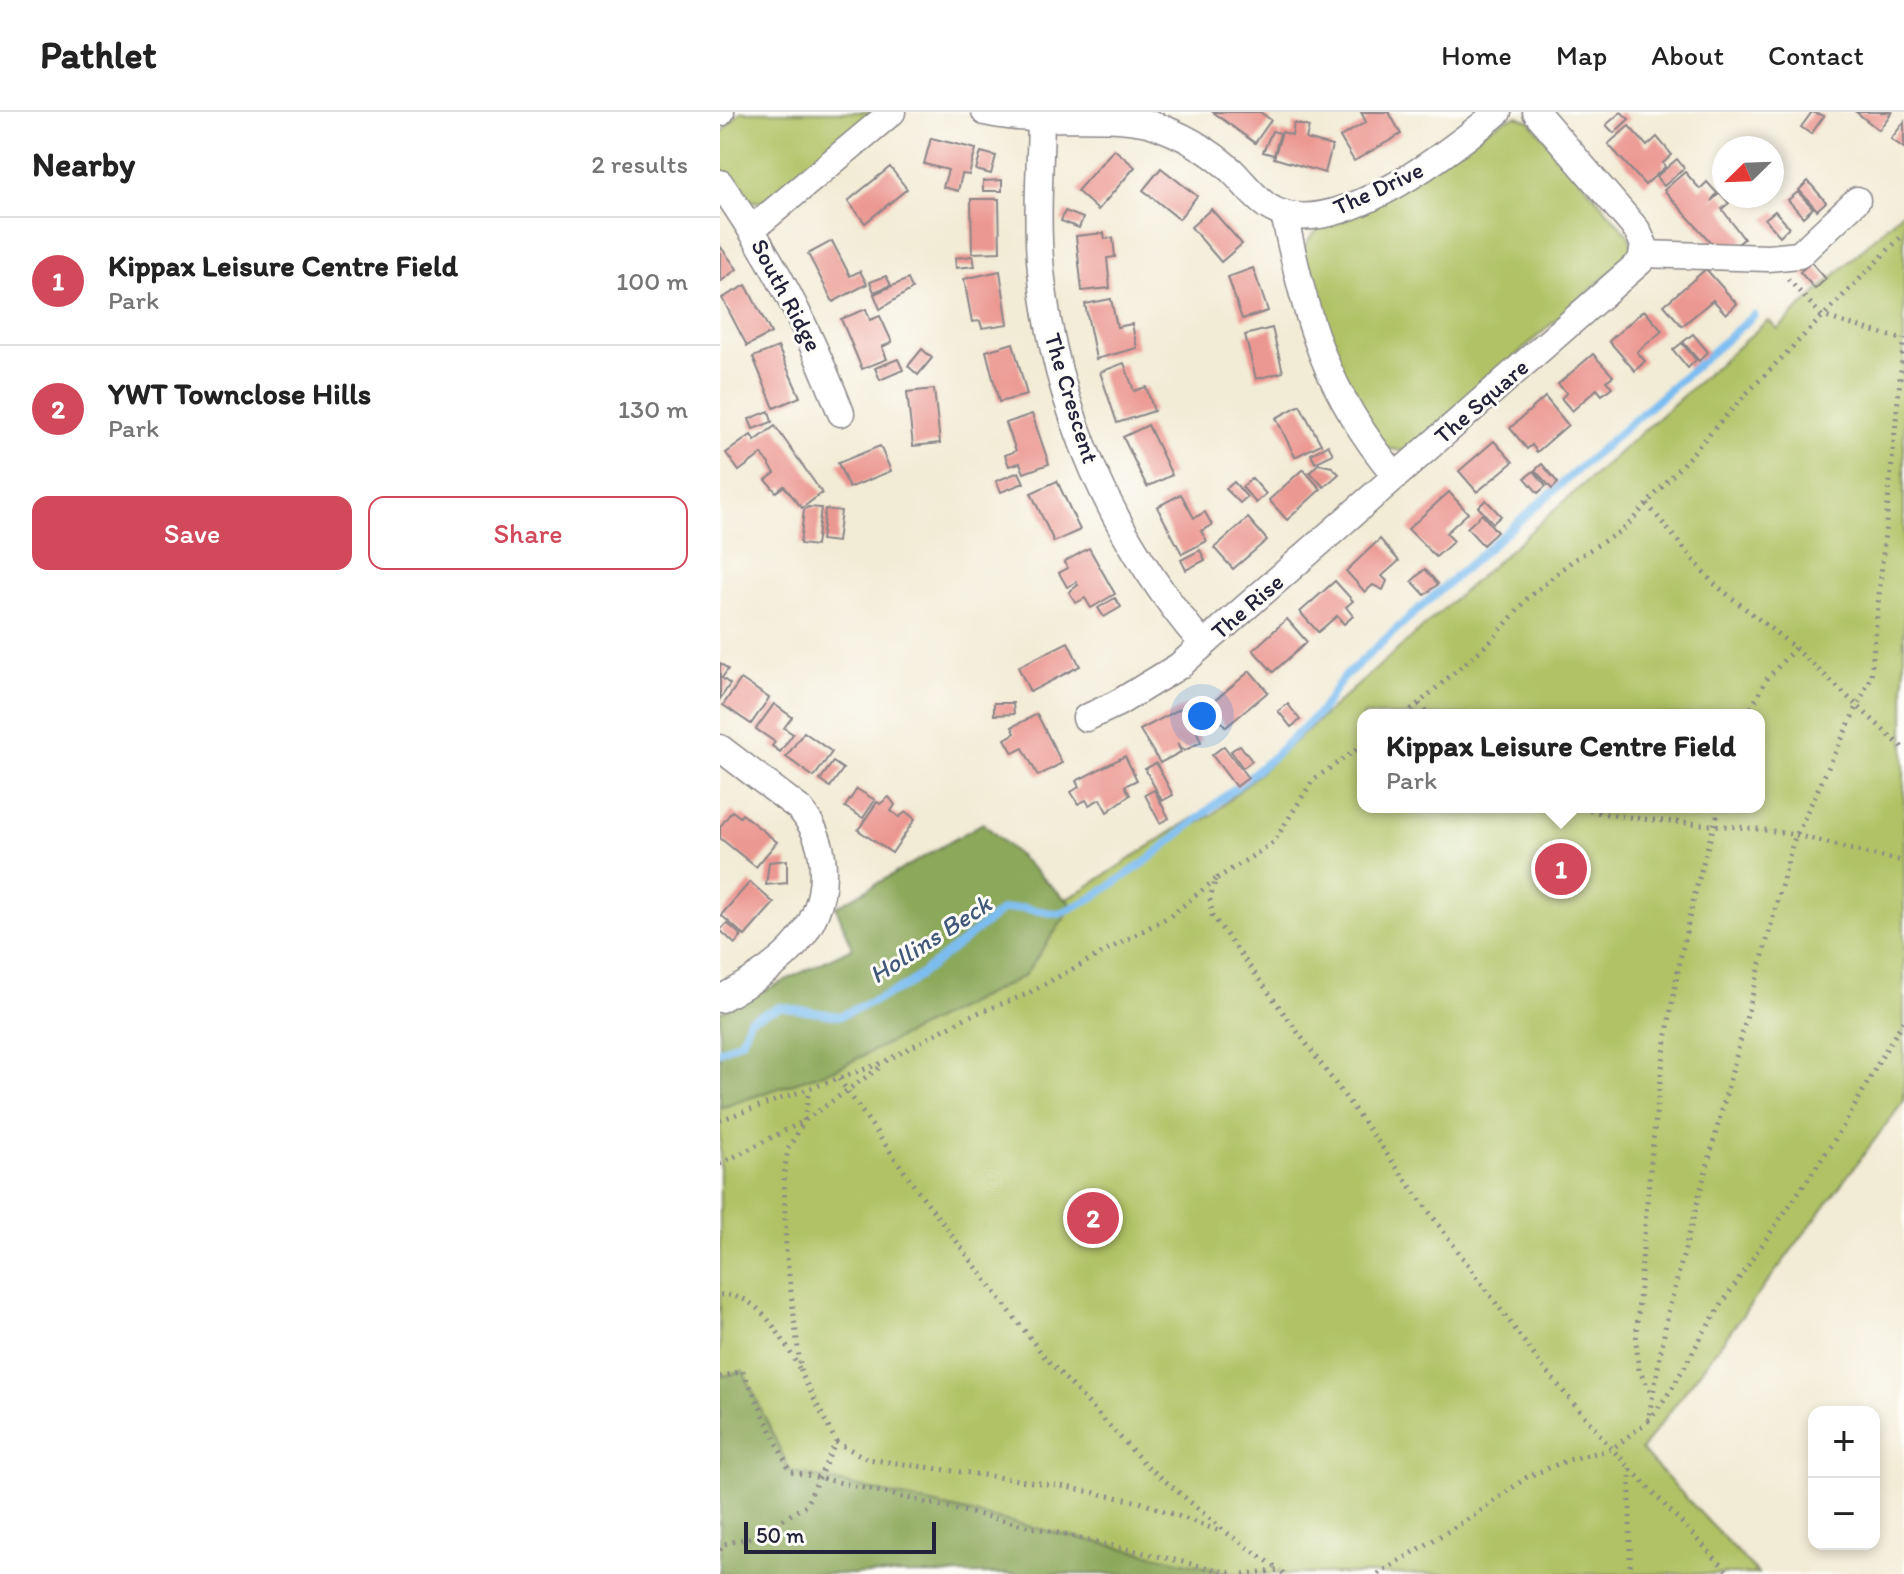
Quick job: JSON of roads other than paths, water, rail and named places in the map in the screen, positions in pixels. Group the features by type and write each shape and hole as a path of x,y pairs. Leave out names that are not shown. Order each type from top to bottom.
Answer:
{"street":[{"path":"752,229 892,112"},
{"path":"985,112 1041,120 1102,114 1165,129 1214,156 1268,207 1284,214 1306,311 1330,376 1363,437 1395,475"},
{"name":"The Drive","path":"1284,214 1321,214 1384,191 1441,157 1498,112"},
{"path":"1536,112 1637,230 1643,254 1768,258 1799,255 1857,200"},
{"name":"The Crescent","path":"1041,120 1038,218 1041,271 1049,324 1076,428 1120,525 1147,572 1203,644"},
{"name":"South Ridge","path":"720,183 752,229 794,300 841,413"},
{"name":"The Square","path":"1395,475 1636,268 1643,254"},
{"name":"The Rise","path":"1086,718 1149,686 1203,644 1395,475"},
{"path":"720,748 800,809 821,849 823,882 814,919 803,938 775,965 720,999"}],"waterway":[{"name":"Hollins Beck","path":"720,1051 741,1041 750,1019 780,1007 840,1016 906,986 1002,910 1022,908 1059,914 1092,898 1144,863 1274,756 1320,712 1342,679 1754,315"}],"place":[{"name":"Kippax Leisure Centre Field","path":"1561,869"},
{"name":"YWT Townclose Hills","path":"1093,1218"}]}
